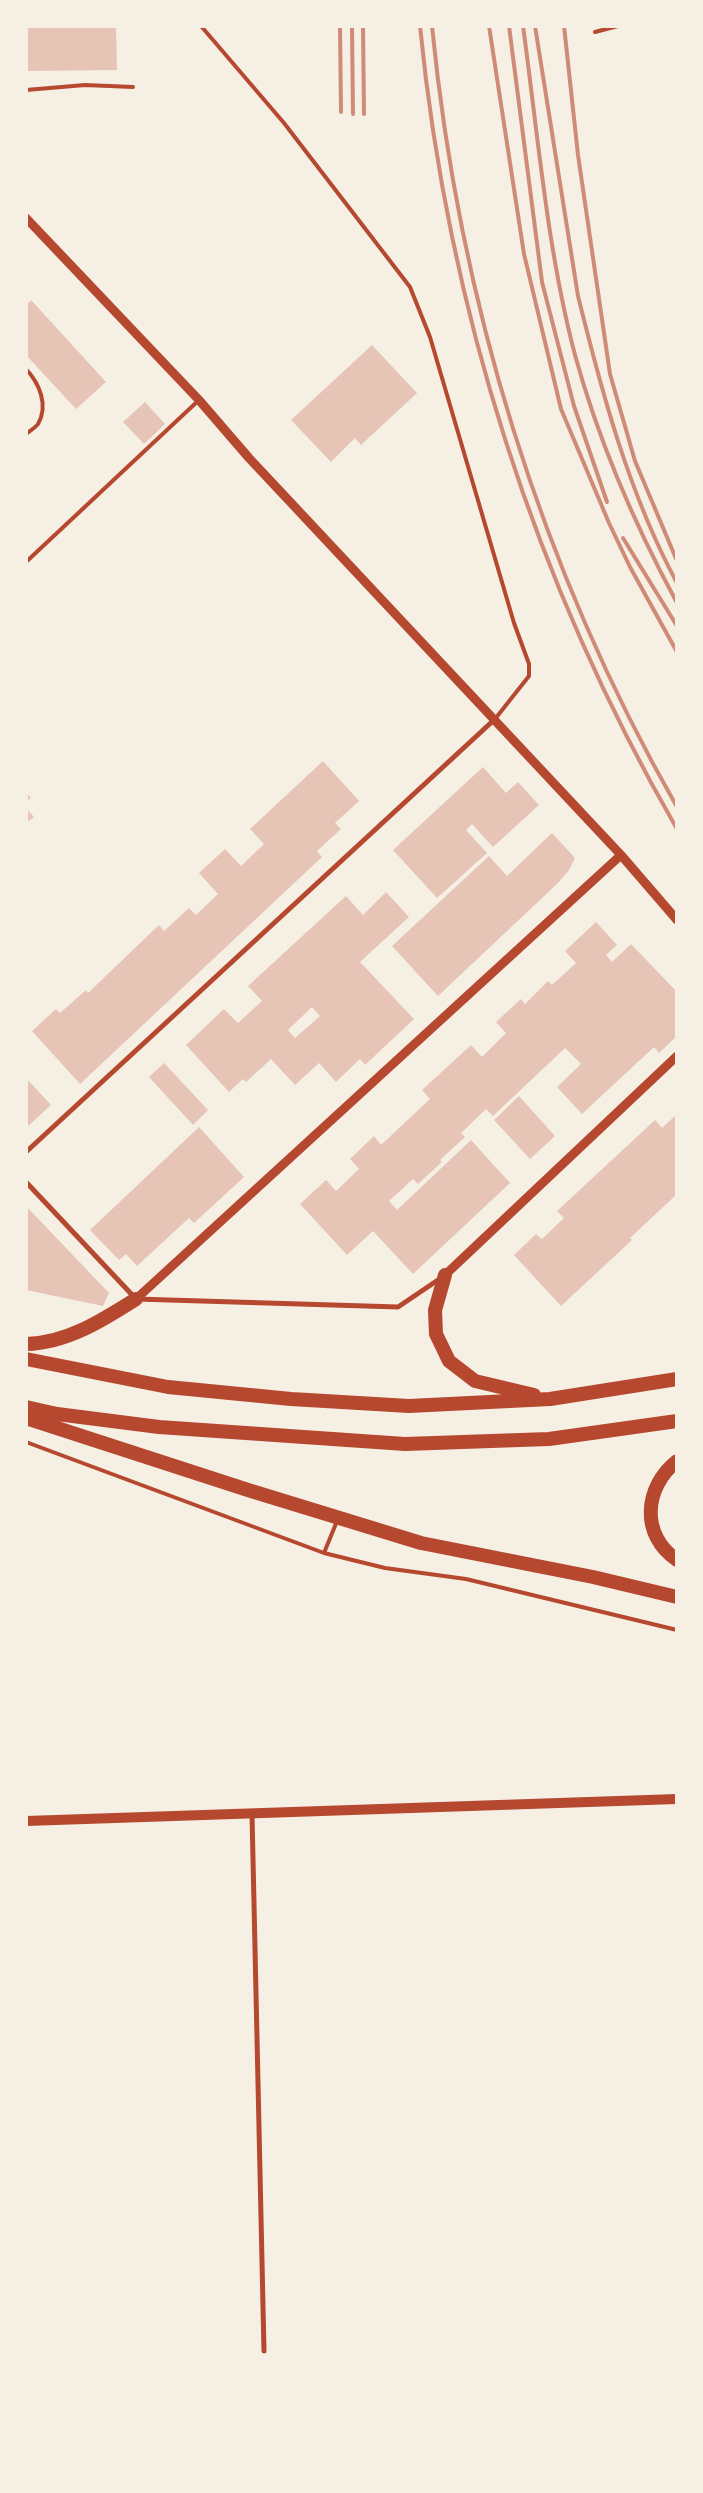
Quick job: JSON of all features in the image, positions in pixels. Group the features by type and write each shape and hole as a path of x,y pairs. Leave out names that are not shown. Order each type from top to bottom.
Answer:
{"highway":[{"path":"445,1275 435,1310 436,1334 448,1361 475,1381 550,1399"},
{"path":"26,1344 42,1344 91,1327 136,1300"},
{"path":"26,1359 168,1387 291,1399 409,1406 550,1399 677,1379"},
{"path":"26,1407 57,1414 159,1428 405,1444 549,1439 677,1421"},
{"path":"26,1418 421,1543 593,1577 677,1597"},
{"path":"677,1461 661,1476 654,1489 650,1504 651,1521 656,1536 664,1548 677,1560"}],"main road":[{"path":"26,1822 677,1799"}],"street":[{"path":"26,218 199,400 249,458 495,719 621,855 677,920"},
{"path":"26,1152 495,719"},
{"path":"136,1300 621,855"},
{"path":"26,1182 136,1300 398,1307 445,1275 677,1056"},
{"path":"252,1814 264,2351"}],"lane":[{"path":"201,26 284,123 410,287 430,337 514,623 529,664 529,676 495,719"},
{"path":"596,32 618,26"},
{"path":"26,90 86,85 134,87"},
{"path":"26,369 36,380 43,402 38,423 26,434"},
{"path":"26,562 199,400"},
{"path":"26,1442 324,1553 385,1568 466,1579 677,1630"},
{"path":"324,1553 338,1518"}],"building":[{"path":"26,26 116,26 117,70 26,71"},
{"path":"31,300 106,382 76,409 26,355 26,305"},
{"path":"372,345 417,393 361,445 355,438 331,462 291,420"},
{"path":"145,402 165,424 144,444 123,422"},
{"path":"323,761 359,801 335,823 341,829 317,851 322,857 80,1084 32,1031 56,1009 60,1013 86,990 88,993 159,925 164,931 189,908 196,915 218,894 199,873 225,849 241,866 264,844 250,829"},
{"path":"483,767 506,793 518,782 539,805 493,847 472,824 466,830 487,853 437,898 393,850"},
{"path":"26,792 31,798 26,802"},
{"path":"26,808 34,817 26,823"},
{"path":"552,833 575,858 569,870 558,883 438,996 392,946 489,856 507,876"},
{"path":"386,892 409,917 360,962 414,1019 365,1065 360,1059 336,1082 319,1063 295,1085 271,1059 246,1082 243,1079 229,1092 186,1045 224,1009 238,1023 262,1001 248,986 346,896 363,915","holes":["312,1007 320,1016 295,1038 288,1030"]},
{"path":"596,922 617,945 606,955 612,962 631,944 677,992 677,1036 659,1053 654,1047 582,1114 557,1087 581,1064 565,1048 493,1116 486,1109 461,1133 465,1137 440,1160 442,1162 418,1184 413,1179 389,1201 397,1210 471,1140 510,1183 413,1274 373,1231 347,1255 300,1204 326,1180 336,1191 359,1169 350,1159 374,1136 381,1145 430,1099 422,1090 471,1045 482,1057 506,1033 496,1022 521,999 525,1004 548,981 552,985 576,963 565,951"},
{"path":"164,1063 208,1110 193,1125 149,1077"},
{"path":"26,1078 51,1105 26,1128"},
{"path":"519,1096 555,1136 530,1159 494,1120"},
{"path":"677,1114 677,1194 630,1238 632,1240 561,1306 514,1255 536,1234 542,1239 564,1218 557,1211 655,1120 662,1128"},
{"path":"199,1127 244,1177 194,1223 189,1218 137,1266 126,1254 119,1260 90,1230"},
{"path":"26,1206 109,1293 103,1306 26,1290"}],"railway":[{"path":"340,26 341,112"},
{"path":"352,26 353,114"},
{"path":"363,26 364,114"},
{"path":"420,26 433,132 452,236 476,340 506,441 541,541 581,640 626,735 677,829"},
{"path":"432,26 445,128 462,230 485,330 513,429 546,527 585,622 628,716 677,807"},
{"path":"489,26 524,254 561,409 609,523 630,567 677,652"},
{"path":"509,26 542,282 574,406 607,502"},
{"path":"523,26 550,233 565,315 575,355 595,419 619,482 647,544 677,603"},
{"path":"535,26 578,296 587,333 607,406 631,479 660,549 677,583"},
{"path":"564,26 578,155 610,374 635,461 677,561"},
{"path":"623,538 677,626"}]}
